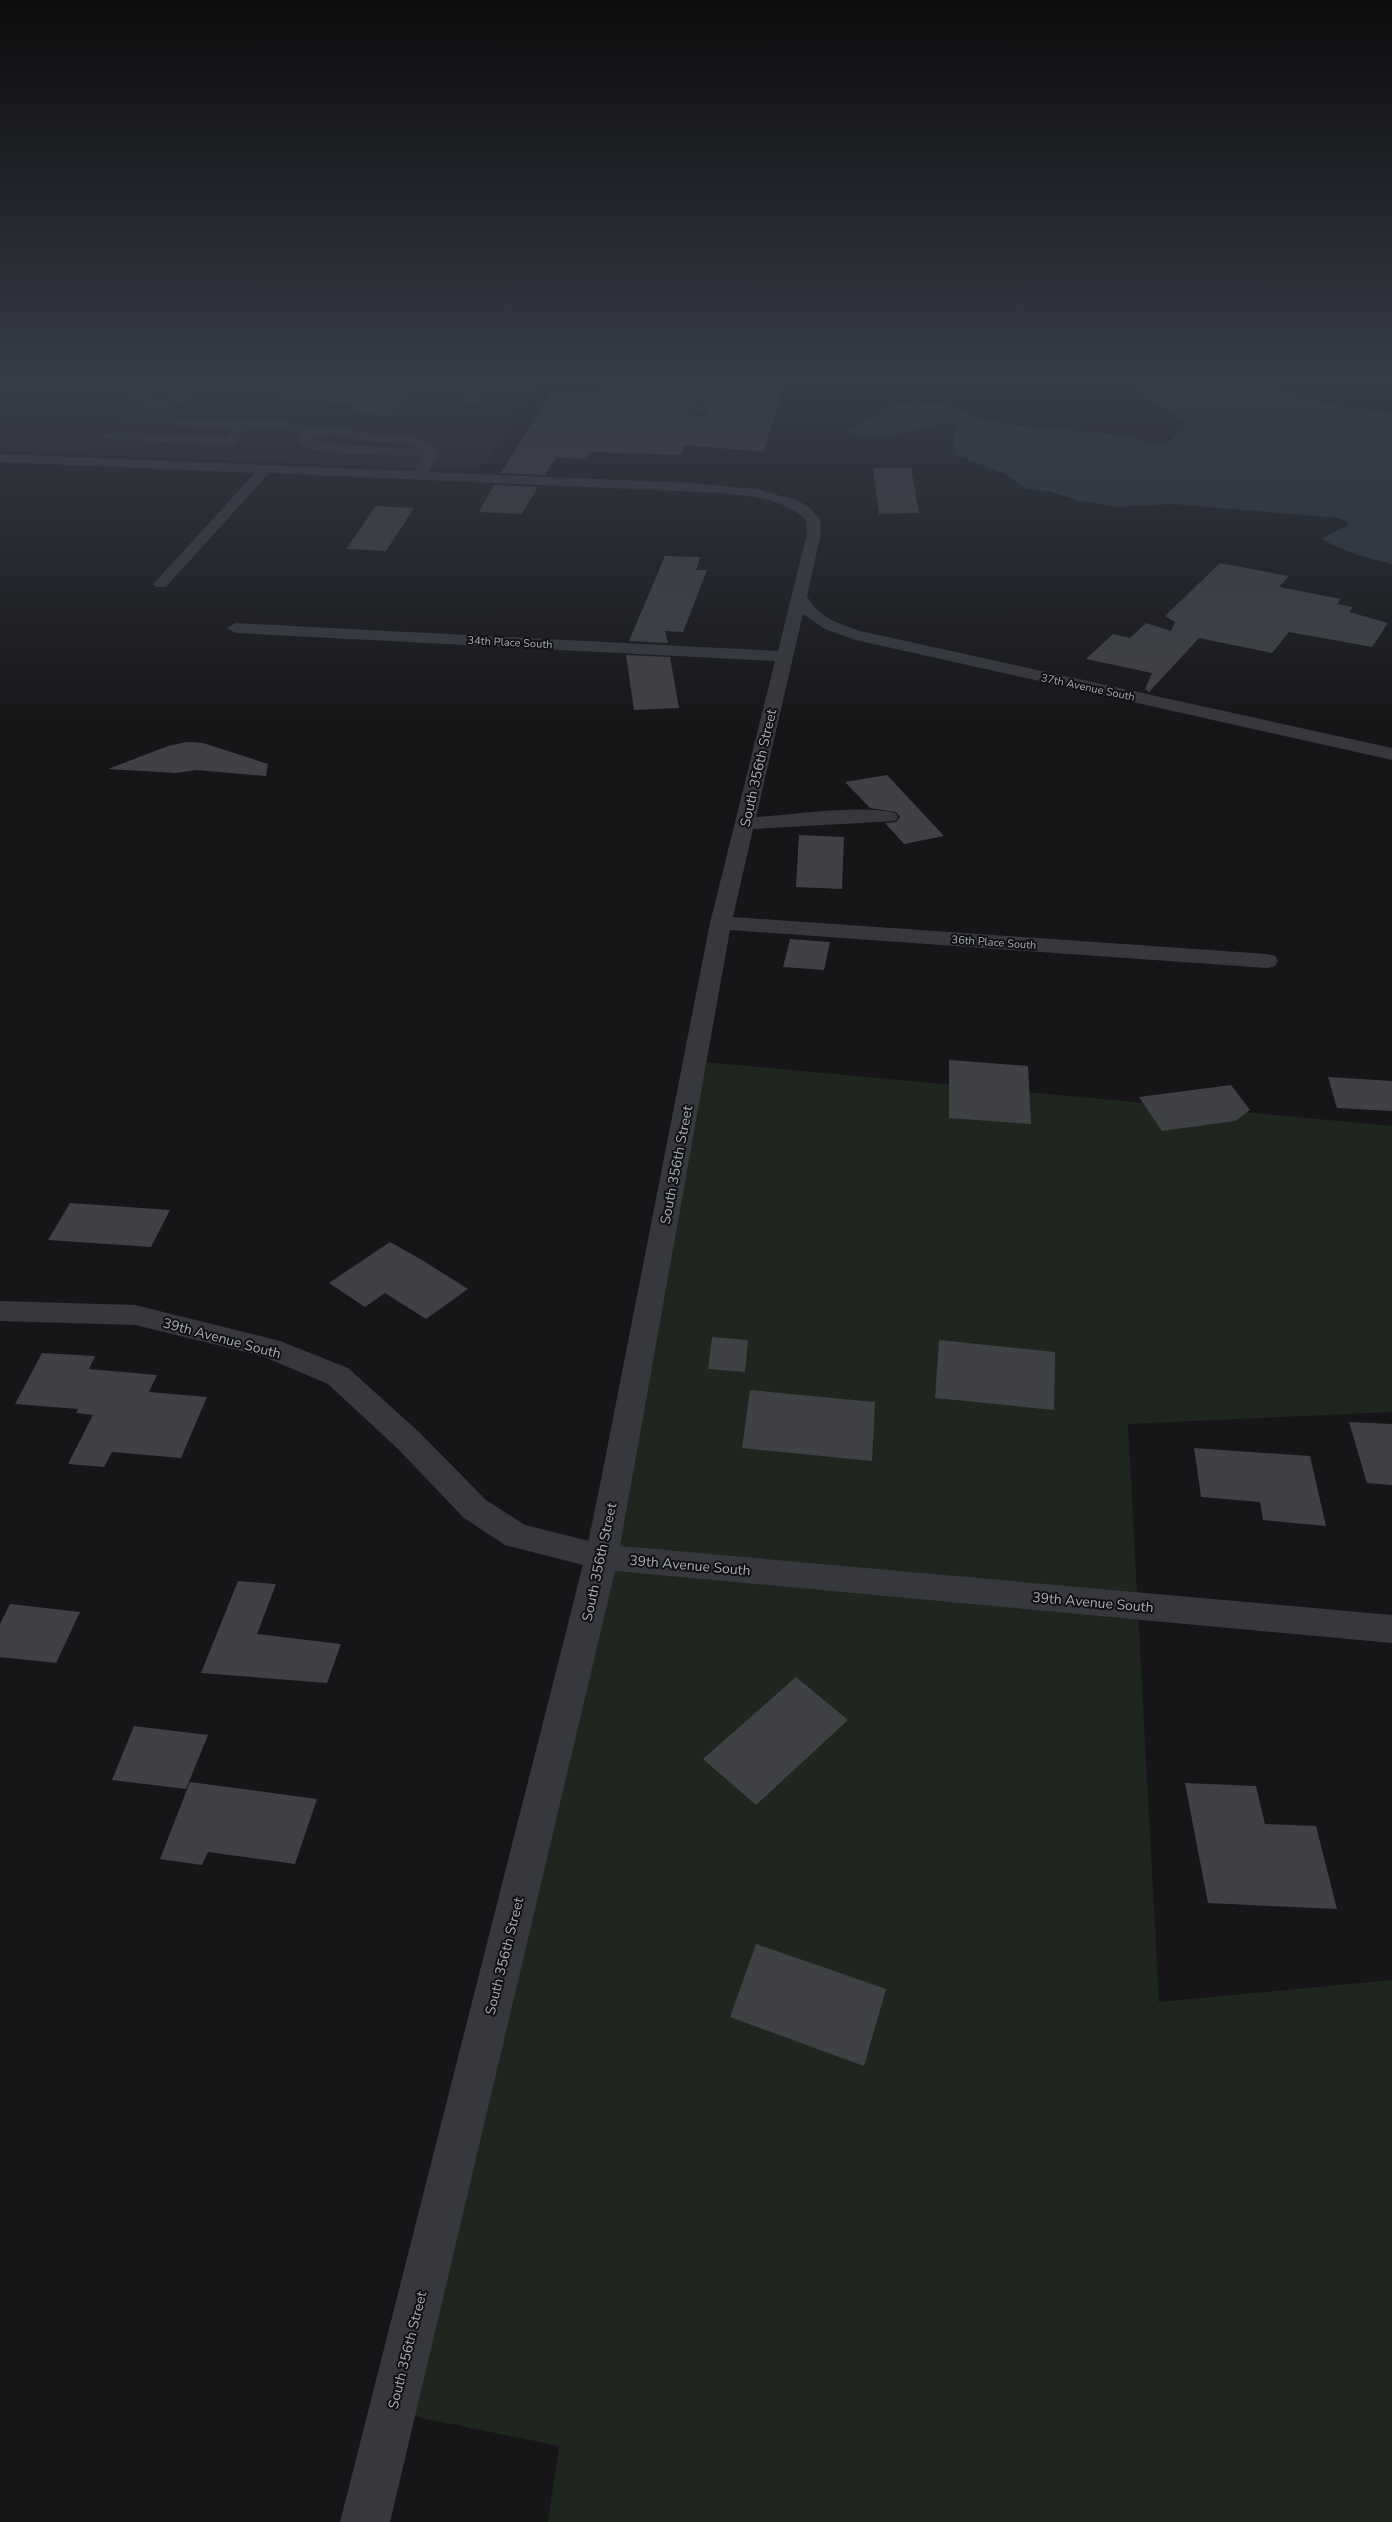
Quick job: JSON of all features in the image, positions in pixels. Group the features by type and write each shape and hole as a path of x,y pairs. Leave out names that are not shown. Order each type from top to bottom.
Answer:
{"street":[{"path":"161,584 243,494"},
{"name":"South 356th Street","path":"365,2522 602,1557 721,923 814,533 813,518 809,512 794,504 749,494"},
{"name":"37th Avenue South","path":"799,596 803,607 820,621 856,635 1392,754"},
{"name":"34th Place South","path":"235,628 785,656"},
{"path":"745,824 861,816 888,816"},
{"name":"36th Place South","path":"721,923 1267,961"},
{"name":"39th Avenue South","path":"0,1311 135,1315 270,1348 338,1376 408,1440 475,1509 516,1536 602,1557 1392,1629"}],"path":[{"path":"1110,505 1120,494"},
{"path":"1194,506 1206,500"},
{"path":"1380,561 1390,552"}],"shaded area":[{"path":"1057,494 1392,494 1392,564 1346,551 1321,538 1347,526 1348,522 1338,518 1173,504 1117,507 1077,500"},
{"path":"695,1061 1392,1126 1392,1412 1128,1424 1159,2002 1392,1980 1392,2522 548,2522 559,2446 392,2412"}],"building":[{"path":"489,494 534,494 522,514 479,512"},
{"path":"876,494 916,494 919,513 879,514"},
{"path":"376,506 414,508 386,551 346,549"},
{"path":"665,556 700,557 696,570 707,570 683,632 665,631 668,643 629,641"},
{"path":"1220,563 1289,576 1279,587 1341,599 1337,604 1353,607 1349,612 1388,623 1372,647 1289,632 1272,653 1199,638 1149,692 1145,689 1152,673 1086,659 1113,634 1130,638 1146,623 1171,631 1175,622 1165,616"},
{"path":"626,655 670,657 679,708 634,710"},
{"path":"186,742 203,743 268,764 266,776 196,770 176,773 108,769 168,746"},
{"path":"887,775 944,836 904,844 885,823 896,822 900,817 896,812 870,808 845,782"},
{"path":"799,835 844,837 842,889 796,887"},
{"path":"790,939 830,942 824,970 783,967"},
{"path":"949,1060 1028,1066 1031,1124 949,1118"},
{"path":"1328,1077 1392,1081 1392,1111 1337,1108"},
{"path":"1231,1085 1250,1110 1235,1121 1162,1131 1139,1097"},
{"path":"70,1203 170,1210 151,1247 48,1240"},
{"path":"390,1242 468,1289 426,1319 385,1293 365,1307 329,1283"},
{"path":"712,1337 748,1340 745,1372 708,1369"},
{"path":"939,1340 1055,1352 1054,1410 935,1398"},
{"path":"42,1353 95,1356 89,1369 157,1375 149,1392 207,1397 181,1458 112,1452 104,1467 68,1464 93,1415 76,1413 78,1409 15,1404"},
{"path":"750,1390 875,1402 872,1461 742,1448"},
{"path":"1349,1422 1392,1424 1392,1485 1367,1483"},
{"path":"1194,1448 1310,1456 1326,1526 1263,1520 1260,1502 1201,1497"},
{"path":"238,1581 276,1584 257,1634 341,1644 327,1683 201,1673"},
{"path":"10,1604 80,1612 56,1663 0,1657 0,1624"},
{"path":"796,1677 848,1720 756,1805 703,1759"},
{"path":"134,1726 208,1735 186,1789 112,1780"},
{"path":"190,1782 317,1799 295,1864 208,1852 202,1865 160,1859"},
{"path":"1185,1783 1256,1786 1265,1824 1316,1826 1337,1909 1208,1903"},
{"path":"756,1944 886,1989 864,2066 730,2017"}]}
